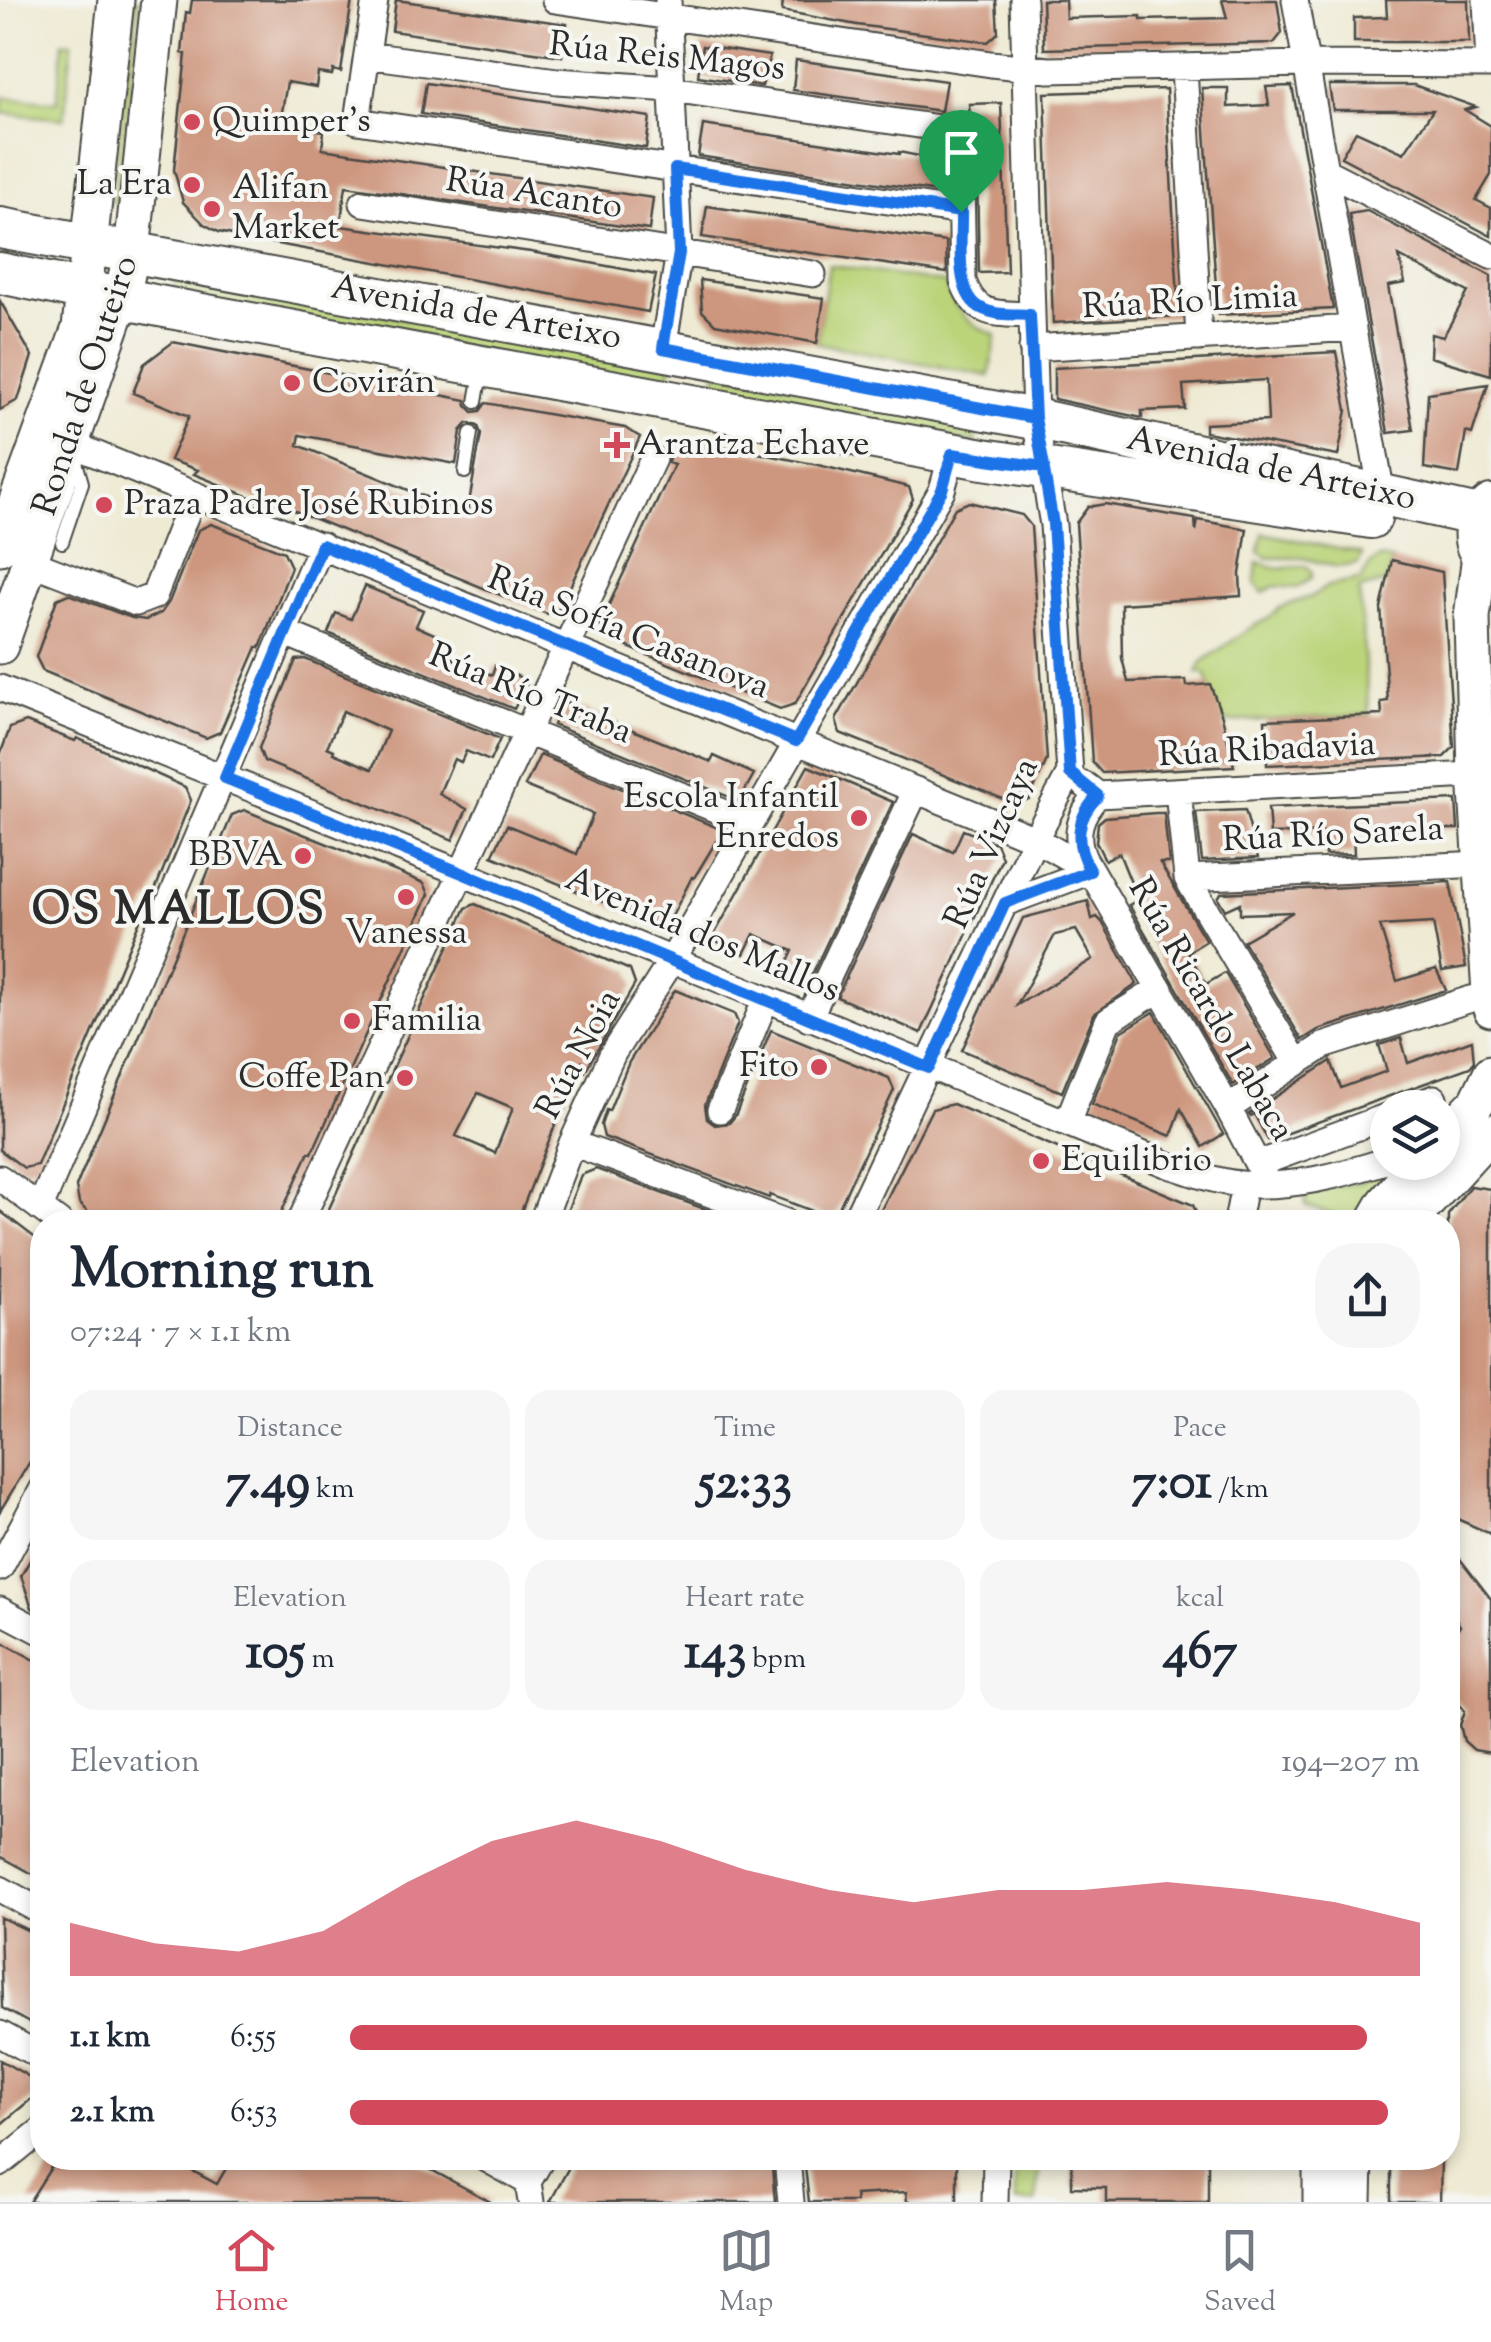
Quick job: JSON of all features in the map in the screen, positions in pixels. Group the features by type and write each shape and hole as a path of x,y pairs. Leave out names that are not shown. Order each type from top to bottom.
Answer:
{"main road":[{"name":"Ronda de Outeiro","path":"15,554 71,444 103,293 88,244 116,0"},
{"name":"Ronda de Outeiro","path":"0,646 15,554 80,328 132,251 158,0"},
{"name":"Avenida de Arteixo","path":"0,228 1035,418 1382,495 1485,524"},
{"name":"Avenida de Arteixo","path":"0,273 103,293 479,384 1044,467 1485,524"},
{"path":"1485,524 1472,617 1484,774 1482,864 1491,1008"},
{"path":"1460,1119 1477,1102 1491,1073"},
{"path":"1421,1210 1487,1139"},
{"path":"1381,1210 1405,1180"},
{"path":"1321,2170 1321,2202"},
{"path":"1354,2170 1354,2202"}],"street":[{"path":"375,0 357,121 961,212 963,280 972,302 988,311 1030,315"},
{"path":"555,0 668,8 1025,68 1490,65 1486,0"},
{"name":"Rúa Vizcaya","path":"860,1210 1034,839 1070,773 1053,524 1035,418 1023,0"},
{"path":"1295,0 1382,495"},
{"path":"663,348 679,253 668,8"},
{"name":"Rúa Reis Magos","path":"367,55 556,81 672,90 960,131 961,212"},
{"path":"1184,67 1199,338"},
{"path":"1325,171 1491,256"},
{"name":"Rúa Acanto","path":"363,203 812,274"},
{"name":"Rúa Río Limia","path":"1032,348 1352,328"},
{"path":"15,554 136,603 154,596 194,494 71,444"},
{"name":"Rúa Noia","path":"546,1210 572,1142 613,1053 671,962 942,490 952,454"},
{"path":"306,1210 653,460"},
{"name":"Rúa Sofía Casanova","path":"194,494 1034,839"},
{"path":"52,1210 322,545"},
{"name":"Rúa Río Traba","path":"285,633 749,823"},
{"name":"Avenida dos Mallos","path":"0,688 462,873 1166,1164 1212,1179 1256,1177 1295,1182 1370,1164"},
{"path":"1070,773 1098,796"},
{"name":"Rúa Ribadavia","path":"1098,796 1484,774"},
{"path":"809,1018 916,790"},
{"path":"1178,791 1187,878 1297,1063"},
{"name":"Rúa Ricardo Labaca","path":"1098,796 1085,809 1079,823 1078,846 1228,1108 1256,1177"},
{"name":"Rúa Ricardo Labaca","path":"1034,839 1090,871"},
{"name":"Rúa Río Sarela","path":"1187,878 1482,864"},
{"name":"Rúa Ricardo Labaca","path":"1005,903 1090,871"},
{"path":"1066,1123 1108,1021 1160,990"},
{"path":"1228,1108 1323,1046 1490,996"},
{"path":"720,1110 765,1000"},
{"path":"1242,1210 1256,1177 1370,1124"},
{"path":"572,1142 754,1210"},
{"path":"0,1178 43,1210"},
{"path":"0,1568 30,1512"},
{"path":"0,1610 30,1626"},
{"path":"0,1889 30,1905"},
{"path":"0,2034 30,2050"},
{"path":"0,2164 30,2140"},
{"path":"501,2170 530,2192"},
{"path":"788,2170 792,2202"},
{"path":"996,2170 996,2202"}],"lane":[{"path":"464,472 471,433"},
{"path":"62,542 82,483 71,444"}],"green space":[{"path":"133,0 139,0 119,203 112,203"},
{"path":"63,42 72,42 64,119 0,113 4,97 57,102"},
{"path":"829,265 945,283 964,316 996,335 989,376 817,343"},
{"path":"176,280 672,363 667,387 172,295"},
{"path":"717,372 978,419 975,443 713,393"},
{"path":"1263,533 1362,554 1358,564 1337,567 1303,558 1268,558 1259,552"},
{"path":"1379,558 1392,560 1387,582 1359,589 1369,715 1223,722 1205,673 1197,673 1202,662 1281,607 1313,596 1328,586 1360,580"},
{"path":"1257,562 1277,568 1306,566 1312,572 1311,578 1297,588 1274,586 1263,593 1255,583"},
{"path":"1370,1178 1379,1180 1360,1210 1319,1210 1305,1205 1307,1190"},
{"path":"1015,2170 1039,2170 1036,2202 1015,2202"}],"building":[{"path":"192,0 352,0 341,72 318,73 316,87 287,82 280,124 324,131 322,149 653,198 649,230 346,186 340,226 531,252 656,275 648,312 250,239 204,224 183,202 174,170 186,54 182,53 186,12 190,13"},
{"path":"396,0 567,24 562,56 392,31"},
{"path":"783,0 996,0 998,33 988,42 857,25 782,11"},
{"path":"1042,0 1065,0 1066,18 1141,16 1141,20 1227,18 1222,0 1277,0 1282,33 1274,43 1044,49"},
{"path":"1386,0 1468,0 1469,42 1354,42 1354,18 1387,17"},
{"path":"702,46 770,56 762,86 698,76"},
{"path":"796,60 946,81 941,111 793,90"},
{"path":"426,83 650,117 646,148 421,114"},
{"path":"1329,85 1414,85 1476,107 1465,110 1491,126 1491,175 1476,200 1491,208 1491,236 1341,157 1356,131 1404,153 1433,110 1333,110"},
{"path":"1292,86 1333,309 1218,315 1202,88 1228,88 1228,107 1269,105 1266,87"},
{"path":"1166,89 1179,316 1053,323 1045,93"},
{"path":"1001,103 1007,272 979,273 976,131 969,104"},
{"path":"703,125 944,161 945,193 698,156"},
{"path":"707,206 946,242 947,273 702,237"},
{"path":"1367,211 1491,276 1491,375 1430,357 1431,334 1443,337 1468,292 1399,256 1405,283 1388,286 1413,430 1388,433 1349,214"},
{"path":"700,280 824,298 817,343 715,324 702,311"},
{"path":"0,301 32,356 18,400 0,410"},
{"path":"173,342 466,400 473,412 480,411 486,403 625,428 640,437 560,608 547,614 276,503 272,506 170,460 189,416 133,393 144,364","holes":["468,423 478,426 481,434 467,514 298,445 300,435 456,464 461,431"]},
{"path":"1336,352 1347,410 1338,456 1205,432 1205,424 1268,421 1266,380 1183,385 1185,409 1142,411 1142,418 1054,399 1054,368"},
{"path":"1488,384 1472,434 1466,432 1459,474 1424,468 1428,393"},
{"path":"696,441 909,487 913,499 795,704 780,709 606,638 600,624 674,465 668,463 669,456"},
{"path":"969,502 1022,515 1031,526 1047,760 1029,799 1015,804 840,733 836,720 955,508"},
{"path":"1105,504 1195,519 1196,531 1198,520 1247,529 1241,596 1121,604 1122,658 1128,682 1186,680 1187,686 1210,684 1234,766 1102,773 1092,762 1076,523 1088,507"},
{"path":"211,524 284,552 291,567 260,648 257,647 220,732 206,738 43,671 36,657 57,599 68,594 146,620 161,613 198,530"},
{"path":"1392,560 1442,572 1454,747 1444,757 1267,765 1265,720 1382,715 1381,702 1388,701 1381,608"},
{"path":"365,586 423,610 416,626 443,638 437,652 492,675 495,666 528,681 514,709 328,633 336,613 351,619"},
{"path":"305,659 500,739 490,761 466,751 461,762 454,759 439,794 467,809 453,840 264,761 259,748 296,660","holes":["343,711 388,731 372,769 327,747"]},
{"path":"564,702 711,762 714,756 754,774 739,801 553,725"},
{"path":"26,722 75,741 77,738 185,787 191,800 37,1165 24,1168 0,1150 0,755 10,728"},
{"path":"540,755 723,830 692,877 666,928 492,856 507,825 577,854 593,814 525,786"},
{"path":"808,766 893,802 807,985 782,975 793,951 754,934 744,954 712,939"},
{"path":"1456,800 1458,829 1353,830 1354,854 1325,855 1323,832 1270,834 1268,808"},
{"path":"244,810 424,883 429,894 282,1210 86,1210 79,1203 76,1187 232,815"},
{"path":"1245,810 1258,858 1202,861 1196,812"},
{"path":"1164,813 1169,863 1160,863 1206,941 1188,952 1206,984 1225,973 1275,1058 1233,1085 1129,905 1138,900 1119,853 1105,860 1096,842 1098,823 1105,817"},
{"path":"963,830 996,843 1002,858 921,1033 837,997 913,834 953,852"},
{"path":"1450,882 1466,967 1442,971 1433,923 1380,926 1397,981 1436,969 1446,990 1318,1030 1302,1040 1243,941 1293,912 1240,914 1240,903 1225,910 1218,898 1221,893"},
{"path":"1088,901 1092,919 1097,917 1102,922 1137,984 1094,1014 1062,1092 962,1050 1023,918","holes":["1076,930 1093,959 1017,1005 1055,935"]},
{"path":"475,904 630,970 635,984 585,1071 582,1062 573,1079 522,1210 328,1210 466,908","holes":["478,1093 513,1108 495,1153 456,1136"]},
{"path":"675,990 734,1014 738,1023 705,1105 707,1119 715,1125 729,1123 735,1116 771,1030 889,1078 894,1090 838,1210 810,1210 604,1137 601,1125 606,1110 609,1111 629,1062"},
{"path":"1154,1012 1223,1134 1203,1147 1181,1109 1171,1136 1092,1104 1121,1032"},
{"path":"1401,1038 1408,1063 1472,1040 1474,1062 1470,1067 1406,1090 1370,1090 1370,1103 1268,1140 1254,1114 1249,1114 1331,1061 1341,1088 1387,1071 1379,1045"},
{"path":"953,1104 1193,1205 1195,1210 881,1210 932,1109"},
{"path":"596,1169 707,1210 568,1210 581,1175"},
{"path":"1470,1186 1491,1189 1491,1534 1460,1520 1460,1210 1452,1210"},
{"path":"0,1211 30,1234 30,1462 0,1511"},
{"path":"1460,1559 1491,1599 1491,1753 1474,1750 1464,1741 1460,1725 1465,1711 1460,1705"},
{"path":"30,1560 30,1602 21,1576"},
{"path":"0,1641 30,1657 30,1872 0,1856"},
{"path":"0,1917 30,1931 30,2023 2,2008"},
{"path":"0,2060 30,2077 30,2100 0,2125"},
{"path":"49,2170 191,2170 217,2184 225,2170 431,2170 491,2202 29,2202"},
{"path":"567,2170 772,2170 775,2202 550,2202"},
{"path":"805,2170 957,2170 957,2202 907,2202 906,2192 855,2195 856,2202 809,2202"},
{"path":"1072,2170 1208,2170 1208,2202 1106,2202 1106,2188 1072,2187"},
{"path":"1391,2170 1441,2170 1440,2202 1391,2202"}],"place":[{"name":"Quimper's","path":"192,122"},
{"name":"La Era","path":"192,185"},
{"name":"Alifan Market","path":"212,209"},
{"name":"Covirán","path":"292,383"},
{"name":"Arantza Echave","path":"617,445"},
{"name":"Praza Padre José Rubinos","path":"104,505"},
{"name":"Escola Infantil Enredos","path":"859,818"},
{"name":"BBVA","path":"303,856"},
{"name":"Vanessa","path":"406,897"},
{"name":"Familia","path":"352,1021"},
{"name":"Fito","path":"819,1067"},
{"name":"Coffe Pan","path":"405,1078"},
{"name":"Equilibrio","path":"1041,1161"}],"district":[{"name":"OS MALLOS","path":"179,912"}],"route":[{"path":"961,212 675,169 679,253 663,348 1035,418 1044,467 1053,524 1070,773 1098,796 1085,809 1079,823 1078,846 1090,871 1005,903 929,1068 225,778 322,545 796,741 942,490 952,454 1044,467 1035,418 1030,315 988,311 972,302 963,280 961,212"}]}
